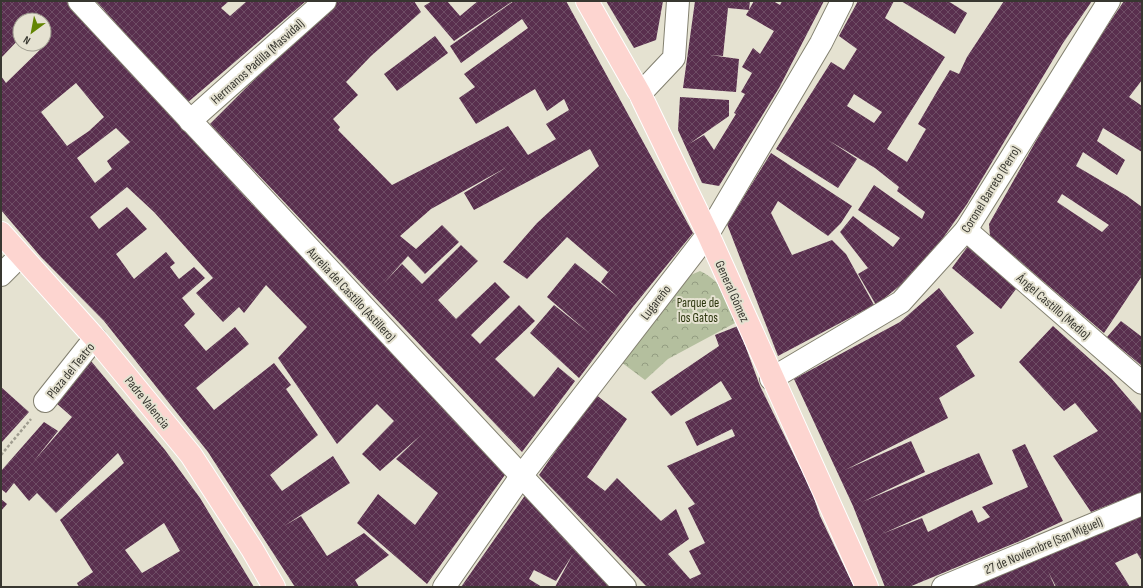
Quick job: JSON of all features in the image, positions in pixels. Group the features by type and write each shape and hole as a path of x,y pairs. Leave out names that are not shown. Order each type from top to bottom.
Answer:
{"main road":[{"name":"General Gómez","path":"587,1 640,94 708,234 867,587"},
{"name":"Padre Valencia","path":"1,233 95,338 190,455 252,549 274,587"}],"street":[{"name":"Aurelia del Castillo (Astillero)","path":"79,1 626,587"},
{"name":"Hermanos Padilla (Masvidal)","path":"190,121 324,1"},
{"path":"640,94 674,58 678,1"},
{"name":"Lugareño","path":"444,587 522,475 708,234 822,44 842,1"},
{"name":"Coronel Barreto (Perro)","path":"772,379 901,302 966,230 1109,1"},
{"name":"Ángel Castillo (Medio)","path":"966,230 1142,383"},
{"path":"1,275 20,256"},
{"path":"684,264 710,260 723,269"},
{"name":"Plaza del Teatro","path":"45,401 95,338"},
{"name":"27 de Noviembre (San Miguel)","path":"943,587 1142,504"}],"path":[{"path":"1,455 45,401"}],"green space":[{"name":"Parque de los Gatos","path":"700,271 720,286 727,299 735,323 668,359 645,380 621,362 686,277"}],"building":[{"path":"1,1 68,1 247,199 507,472 427,584 357,523 378,494 415,525 438,493 396,459 421,435 380,471 362,454 394,421 377,404 337,444 278,358 307,327 266,285 244,313 239,307 223,322 196,293 213,278 154,212 127,187 90,217 99,229 127,207 147,229 116,254 134,279 166,252 175,263 170,267 179,279 194,267 205,278 182,298 195,314 184,325 206,351 235,327 249,344 196,388 214,410 274,363 291,385 286,389 318,435 270,475 282,491 333,456 350,483 284,526 301,516 327,556 364,533 389,555 355,580 359,587 295,587 208,452 104,321 41,257 1,210 1,76 6,83 38,52 52,52 52,12 12,12 12,46 1,58","holes":["76,83 104,117 89,131 67,146 41,112","116,128 130,142 107,161 112,169 95,183 77,158"]},
{"path":"96,1 229,1 221,8 230,16 247,1 306,1 187,103"},
{"path":"337,1 414,1 421,12 371,56 346,82 358,95 333,119 340,127 338,130 392,185 508,126 528,155 556,139 546,124 569,110 564,99 547,111 535,89 476,124 459,98 475,87 464,74 528,28 522,19 461,63 450,46 514,1 566,1 693,233 632,308 579,378 530,333 554,305 589,333 547,297 575,263 618,297 601,282 612,267 608,272 567,237 527,279 503,262 537,223 599,166 590,149 474,210 464,193 507,167 431,209 400,236 416,249 442,225 459,242 425,274 408,256 383,284 402,264 422,284 461,245 478,261 438,300 456,319 495,282 510,297 471,335 480,344 519,305 535,321 495,359 534,397 558,367 575,381 522,452 210,124 274,60"},
{"path":"432,1 447,1 460,16 478,1 513,1 454,41 424,6"},
{"path":"606,1 663,1 656,40 634,48"},
{"path":"695,1 750,1 749,10 728,8 723,56 710,55 739,59 736,92 683,88"},
{"path":"754,1 773,1 780,5 782,1 824,1 779,88 719,186 702,183 678,130 680,97 729,100 729,116 689,144 704,135 714,150 736,114 734,113 745,94 741,92 752,73 742,67 753,48 760,54 774,31 746,15"},
{"path":"858,1 894,1 885,18 945,57 887,149 907,162 926,129 918,124 939,88 950,70 959,74 967,57 1004,1 1092,1 1063,43 967,204 938,245 912,276 876,305 858,274 868,268 840,232 853,216 893,247 900,238 858,210 874,185 922,219 925,212 897,191 899,187 875,168 828,140 857,159 838,188 776,149 831,62 844,70 857,49 839,36","holes":["854,94 882,112 874,123 847,106"]},
{"path":"901,1 948,1 967,13 955,34"},
{"path":"1124,1 1142,1 1142,80 1129,97 1142,106 1142,152 1103,128 1097,141 1125,160 1117,175 1083,152 1076,166 1127,196 1142,207 1142,276 1104,333 990,236 989,224 1070,81","holes":["1062,194 1109,225 1102,232 1057,202"]},
{"path":"435,36 448,53 397,91 384,74"},
{"path":"771,153 852,206 841,223 828,236 778,201 771,213 792,255 832,240 846,254 874,305 778,356 727,224"},
{"path":"968,246 1016,289 1001,309 952,268"},
{"path":"939,288 974,333 956,346 975,376 939,398 948,418 845,470 911,441 925,472 862,502 979,453 993,484 882,534 922,518 928,532 972,510 978,523 990,517 982,507 1028,487 1012,450 1025,444 1063,521 1020,541 909,587 885,587 853,506 794,379 900,322"},
{"path":"1121,321 1142,337 1142,366 1107,337"},
{"path":"738,326 760,386 812,492 820,516 854,587 647,587 539,475 595,394 627,419 587,477 605,491 617,478 661,521 676,509 689,539 668,554 690,579 701,574 689,551 705,543 688,508 695,504 667,466 735,436 732,429 697,446 685,422 732,399 721,381 671,416 651,392 719,346 715,335"},
{"path":"1053,326 1111,378 1142,414 1142,492 1091,512 1053,456 1098,431 1075,403 1064,411 1019,362"},
{"path":"91,361 165,450 200,498 254,587 79,587 77,583 93,572 60,520 124,463 118,453 56,513 37,493 29,501 14,483 6,493 1,489 1,471 44,422 58,431 33,462 72,417 56,403","holes":["164,523 180,551 142,573 125,550"]},
{"path":"1,387 29,412 1,443"},
{"path":"526,494 617,587 555,587 573,554 556,581 534,570 529,579 542,587 461,587"},
{"path":"1,499 7,504 1,511"},
{"path":"1142,513 1142,561 1137,553 1115,563 1130,587 1056,587 1048,571 1055,587 972,587"}]}
